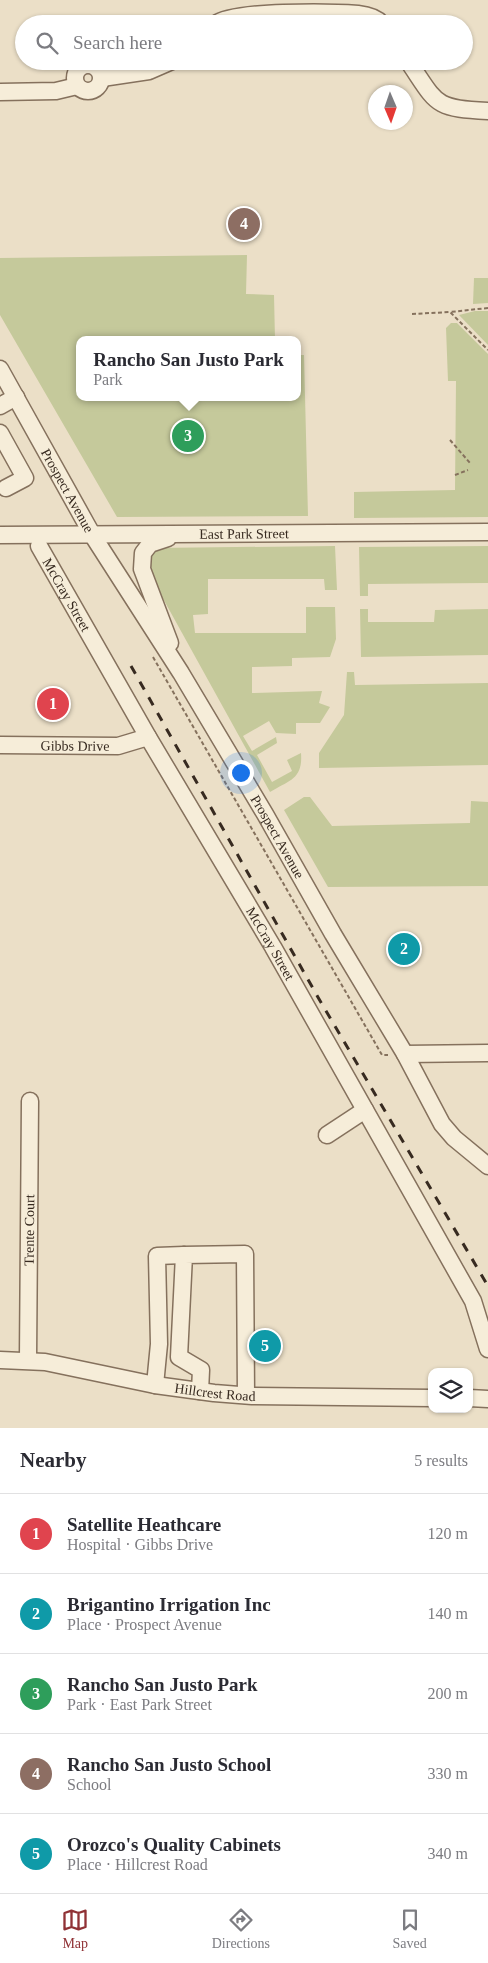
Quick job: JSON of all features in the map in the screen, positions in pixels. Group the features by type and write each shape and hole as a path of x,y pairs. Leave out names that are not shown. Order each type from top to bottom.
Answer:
{"street":[{"path":"272,15 364,15"},
{"path":"0,92 56,91 77,86 76,74 80,70"},
{"path":"97,70 102,78 151,70"},
{"path":"414,70 439,104 458,109 488,112"},
{"name":"Prospect Avenue","path":"0,370 93,536 181,673 405,1054 442,1124 454,1138 488,1166"},
{"path":"0,406 16,397"},
{"path":"0,434 25,478 6,488"},
{"name":"East Park Street","path":"0,535 93,536 488,532"},
{"path":"181,535 150,544 142,559 142,569 181,673"},
{"name":"McCray Street","path":"39,546 148,737 277,955 473,1301 488,1349"},
{"name":"Gibbs Drive","path":"0,745 118,746 148,737"},
{"path":"405,1054 488,1053"},
{"name":"Trente Court","path":"28,1360 30,1101"},
{"path":"328,1135 365,1110"},
{"path":"155,1386 159,1344 157,1256 245,1254 246,1395"},
{"path":"184,1256 179,1357 201,1370 200,1391"},
{"name":"Hillcrest Road","path":"0,1360 28,1360 155,1386 200,1391 246,1395 428,1398"},
{"path":"473,1398 488,1399"}],"path":[{"path":"412,314 488,308"},
{"path":"450,312 488,350"},
{"path":"450,440 470,463"},
{"path":"455,475 468,470"},
{"path":"150,651 382,1055 405,1054"}],"green space":[{"path":"247,255 246,294 274,295 275,336 76,336 76,401 301,401 301,355 304,355 308,516 117,517 0,315 0,258"},
{"path":"474,278 488,278 488,303 473,304"},
{"path":"475,311 488,311 488,345 459,315"},
{"path":"451,323 457,323 488,354 488,517 354,518 354,492 455,490 456,381 448,381 446,328"},
{"path":"335,546 337,590 325,590 324,579 208,579 208,614 193,615 195,633 306,633 306,607 335,607 336,639 330,657 292,658 292,666 252,667 252,693 322,691 319,703 330,707 320,723 296,723 296,734 276,733 269,721 243,736 252,751 276,737 277,743 257,755 272,782 292,771 287,760 301,753 300,768 294,778 270,792 145,566 154,548"},
{"path":"488,546 488,583 368,584 368,596 360,596 359,547"},
{"path":"360,609 368,609 368,622 434,622 435,610 488,609 488,655 361,657"},
{"path":"347,672 354,672 355,685 488,683 488,765 319,768 319,753 344,715"},
{"path":"304,797 310,797 332,826 470,823 471,801 488,802 488,886 328,887 284,810"}],"railway":[{"path":"131,666 319,999 488,1286"}],"place":[{"name":"Rancho San Justo School","path":"244,224"},
{"name":"Rancho San Justo Park","path":"188,436"},
{"name":"Satellite Heathcare","path":"53,704"},
{"name":"Brigantino Irrigation Inc","path":"404,949"},
{"name":"Orozco's Quality Cabinets","path":"265,1346"}]}
